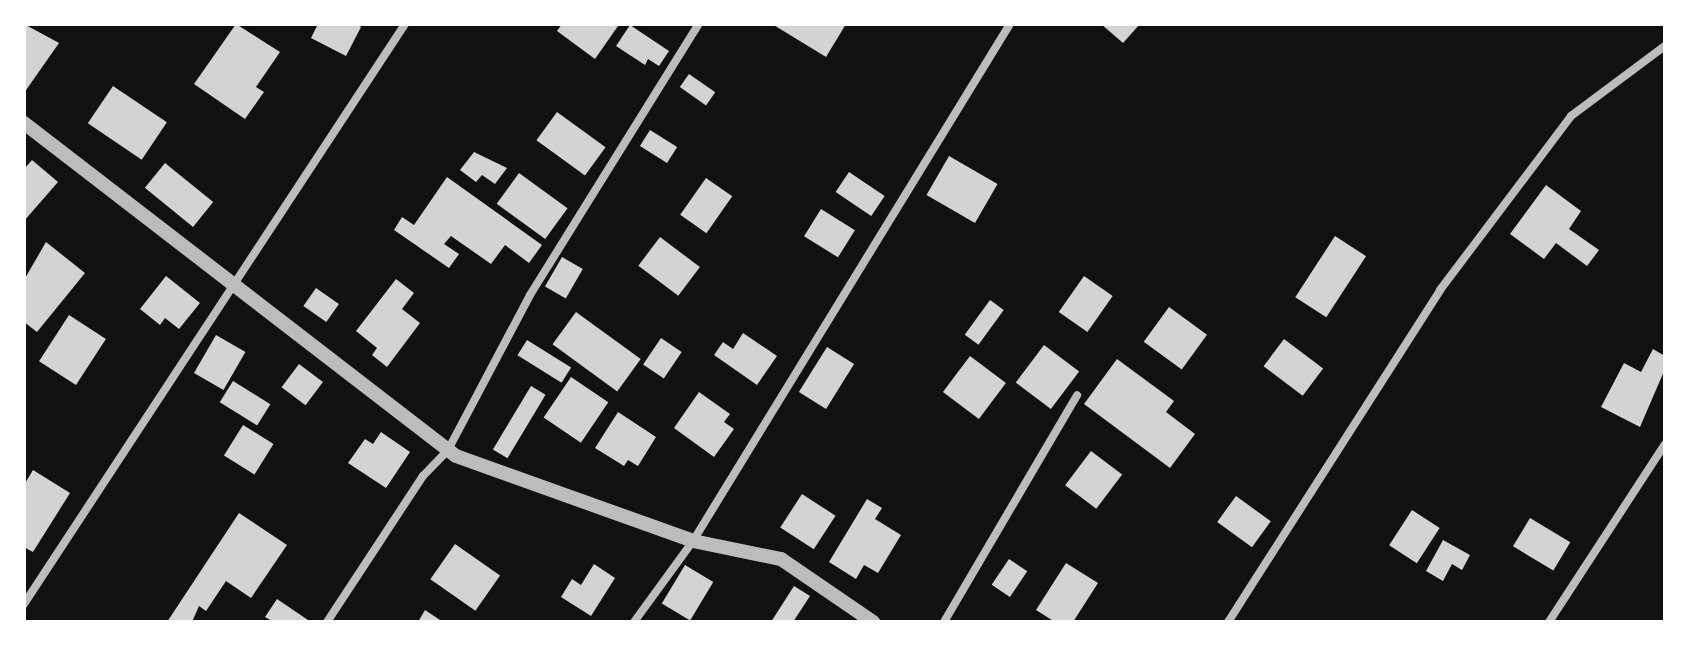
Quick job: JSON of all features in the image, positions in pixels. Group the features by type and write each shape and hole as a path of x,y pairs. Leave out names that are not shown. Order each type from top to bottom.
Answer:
{"street":[{"path":"24,604 235,289 405,24"},
{"path":"327,622 423,476 448,450 530,295 699,24"},
{"path":"634,622 693,541 1010,24"},
{"path":"1228,622 1440,290 1571,116 1665,46"},
{"path":"24,123 235,289 448,450 512,478 693,541 781,559 873,622"},
{"path":"944,622 1077,395"},
{"path":"1549,622 1665,444"}],"building":[{"path":"24,24 59,43 24,93"},
{"path":"236,24 280,52 256,87 264,92 245,119 194,84"},
{"path":"318,24 356,24 361,27 346,56 311,38"},
{"path":"562,24 618,26 595,59 557,31"},
{"path":"772,24 846,24 826,57"},
{"path":"1101,24 1140,24 1123,43"},
{"path":"630,25 669,51 659,66 648,59 645,65 616,46"},
{"path":"689,74 715,92 706,105 680,87"},
{"path":"113,86 167,122 142,160 88,123"},
{"path":"557,112 606,147 585,176 536,140"},
{"path":"650,130 677,147 667,163 640,146"},
{"path":"474,152 507,168 495,184 482,175 476,182 460,170"},
{"path":"949,156 997,184 975,223 926,195"},
{"path":"32,160 58,182 24,221 24,169"},
{"path":"165,163 213,202 193,227 145,188"},
{"path":"849,172 885,196 871,216 836,192"},
{"path":"519,173 568,208 545,239 497,204"},
{"path":"447,177 542,245 529,263 505,245 491,264 451,236 444,244 459,254 449,268 394,230 402,217 414,225"},
{"path":"706,178 732,196 706,233 680,215"},
{"path":"1546,185 1581,211 1569,229 1599,250 1587,266 1556,243 1544,259 1510,234"},
{"path":"821,209 855,230 838,257 804,236"},
{"path":"1335,236 1366,256 1326,317 1295,297"},
{"path":"660,237 700,267 678,296 638,266"},
{"path":"46,242 85,273 37,332 24,322 24,280"},
{"path":"562,257 583,269 566,298 545,286"},
{"path":"166,276 200,303 179,329 165,318 160,325 140,309"},
{"path":"1084,276 1113,296 1087,332 1059,312"},
{"path":"396,279 414,293 402,309 420,323 387,367 372,355 377,348 356,331"},
{"path":"316,288 339,304 326,322 303,306"},
{"path":"990,300 1004,310 978,345 965,335"},
{"path":"1169,307 1207,335 1182,369 1144,342"},
{"path":"576,312 641,359 617,391 552,344"},
{"path":"69,315 106,339 76,385 39,361"},
{"path":"743,333 777,356 757,385 714,355 723,342 733,349"},
{"path":"216,335 245,352 223,390 194,373"},
{"path":"661,338 682,352 664,379 643,365"},
{"path":"1284,339 1323,368 1303,396 1264,366"},
{"path":"527,340 571,368 562,383 517,355"},
{"path":"1044,345 1079,371 1051,409 1016,383"},
{"path":"827,347 854,364 826,409 799,392"},
{"path":"1653,349 1665,356 1665,369 1640,427 1601,407 1624,363 1641,372"},
{"path":"970,356 1006,383 979,419 943,392"},
{"path":"1117,359 1174,401 1166,412 1195,434 1170,468 1084,404"},
{"path":"299,364 323,382 306,405 282,387"},
{"path":"571,377 608,402 581,443 544,418"},
{"path":"233,381 270,404 257,426 220,402"},
{"path":"531,386 546,395 507,458 493,449"},
{"path":"699,392 730,414 724,422 734,429 714,457 674,428"},
{"path":"618,412 656,437 638,466 628,460 624,466 595,448"},
{"path":"243,425 274,444 254,475 224,456"},
{"path":"381,432 410,452 386,488 348,463 365,439 373,444"},
{"path":"1091,451 1122,474 1096,509 1065,485"},
{"path":"33,470 70,493 33,552 24,547 24,485"},
{"path":"802,494 836,516 814,549 780,528"},
{"path":"1236,496 1271,521 1252,547 1217,522"},
{"path":"867,499 882,508 875,519 901,535 878,573 864,565 856,579 829,562"},
{"path":"1412,510 1440,528 1417,563 1389,545"},
{"path":"239,513 287,545 251,598 226,581 206,611 199,606 192,622 167,622"},
{"path":"1530,518 1570,542 1553,570 1513,546"},
{"path":"1443,540 1470,555 1462,570 1452,564 1443,581 1426,571"},
{"path":"455,544 500,576 475,611 430,579"},
{"path":"1009,559 1027,571 1010,597 992,585"},
{"path":"1066,563 1098,583 1073,622 1055,622 1036,610"},
{"path":"594,564 615,578 591,616 561,597 572,579 581,585"},
{"path":"685,565 713,582 690,621 662,604"},
{"path":"794,586 810,596 793,622 771,622"},
{"path":"277,599 307,622 274,622 265,617"},
{"path":"425,610 443,622 418,622"}]}
